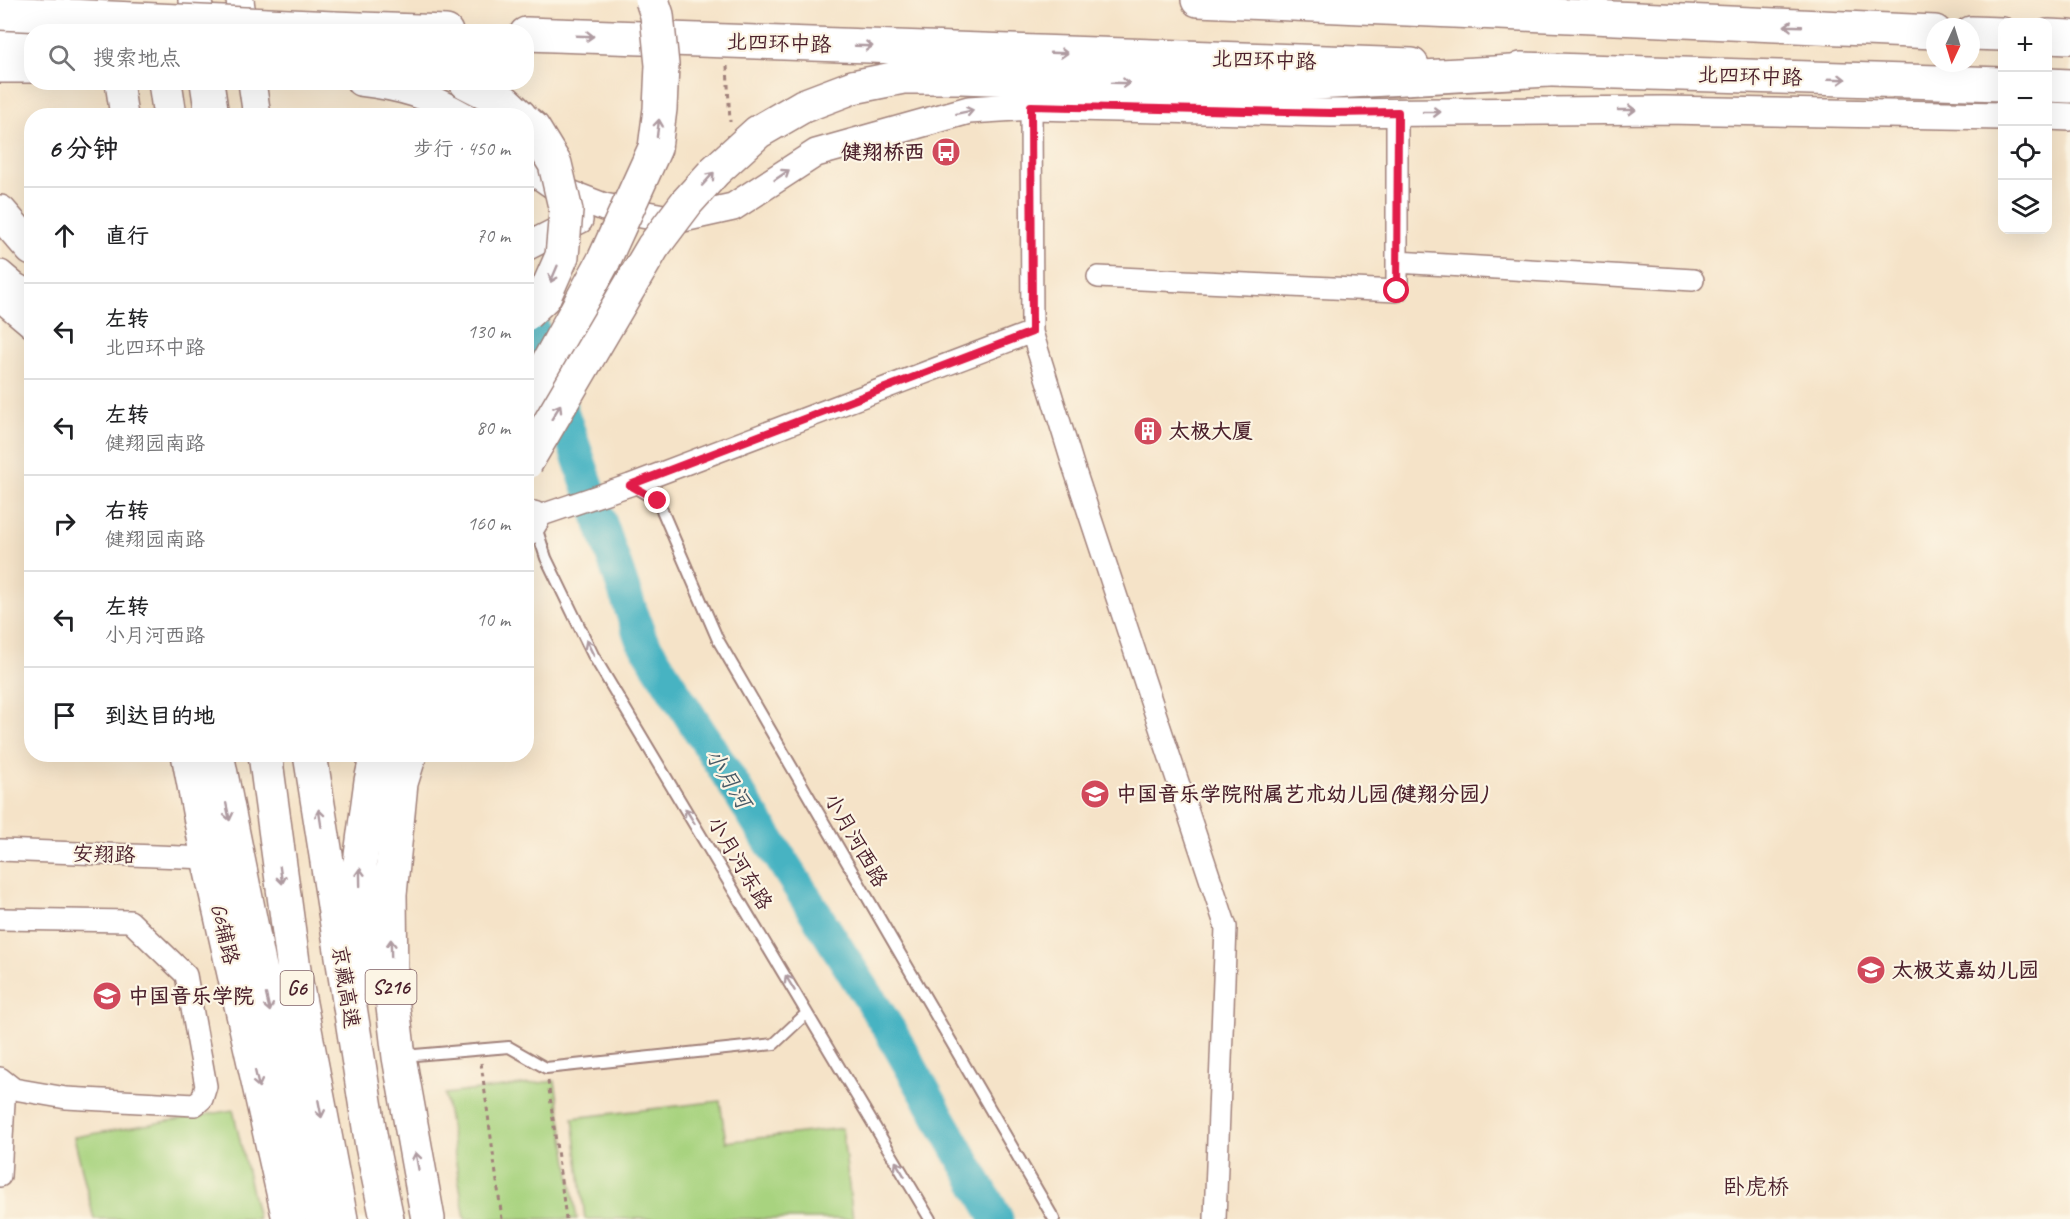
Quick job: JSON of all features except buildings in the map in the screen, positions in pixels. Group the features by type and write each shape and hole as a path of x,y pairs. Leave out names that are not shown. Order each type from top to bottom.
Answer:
{"main road":[{"path":"153,0 156,24"},
{"path":"195,0 198,24"},
{"path":"534,388 614,241 655,148 662,65 657,15 652,0"},
{"path":"1198,0 1926,32"},
{"path":"1435,0 1487,12"},
{"path":"1537,0 1622,20"},
{"path":"1980,33 1998,34"},
{"name":"北四环中路","path":"534,34 1998,84"},
{"path":"2052,36 2070,37"},
{"path":"534,449 653,247 687,202 715,171 758,132 803,106 853,87 903,77 1247,87 1548,70"},
{"path":"2052,85 2070,86"},
{"path":"166,90 169,108"},
{"path":"482,90 505,102 511,108"},
{"path":"534,130 555,164 566,211 562,256 544,297 534,306"},
{"path":"0,212 24,241"},
{"path":"0,226 24,245"},
{"name":"G6辅路","path":"190,762 208,858 289,1219"},
{"path":"218,762 308,1178 322,1219"},
{"name":"G6","path":"266,762 295,977 341,1219"},
{"name":"京藏高速","path":"311,762 372,1146 387,1219"},
{"path":"372,1146 361,960 360,863 375,762"},
{"name":"S216","path":"408,762 401,783 390,894 391,990 399,1057 428,1219"}],"street":[{"path":"106,0 110,24"},
{"path":"240,0 243,24"},
{"path":"120,90 123,108"},
{"path":"253,90 256,108"},
{"path":"406,90 433,98 450,108"},
{"path":"1031,106 1032,332 1073,465 1226,927 1215,1219"},
{"name":"北四环中路","path":"604,207 674,220 733,207 816,153 969,110 1031,106 1331,113 1664,110 1998,116"},
{"path":"1098,277 1397,291 1398,112"},
{"path":"2052,116 2070,117"},
{"path":"534,172 560,190 604,207"},
{"path":"534,243 604,207"},
{"path":"1397,262 1693,280"},
{"path":"0,274 24,292"},
{"path":"0,297 24,317"},
{"path":"534,515 630,485 1032,332"},
{"name":"安翔路","path":"0,850 208,858"},
{"path":"0,919 130,921 186,975 206,1086 202,1100 195,1105 66,1098 14,1089 2,1080"},
{"path":"0,1176 2,1080"}],"lane":[{"name":"小月河西路","path":"630,485 658,501 718,640 1054,1219"},
{"name":"小月河东路","path":"534,529 593,655 930,1219"},
{"path":"399,1057 508,1047 546,1068 774,1044 807,1013"}],"path":[{"path":"479,1050 502,1219"},
{"path":"546,1068 566,1219"}],"green space":[{"path":"555,1081 577,1219 465,1219 445,1094"},
{"path":"720,1101 726,1142 842,1128 853,1219 585,1219 573,1118"},
{"path":"233,1110 258,1219 94,1219 74,1137"}],"waterway":[{"name":"小月河","path":"534,330 641,639 889,1029 997,1219"}],"place":[{"name":"健翔桥西","path":"946,152"},
{"name":"太极大厦","path":"1148,431"},
{"name":"中国音乐学院附属艺术幼儿园(健翔分园)","path":"1095,794"},
{"name":"太极艾嘉幼儿园","path":"1871,970"},
{"name":"中国音乐学院","path":"107,996"}],"district":[{"name":"卧虎桥","path":"1756,1186"}],"route":[{"path":"658,501 630,485 1032,332 1031,106 1331,113 1398,112 1397,291"}]}
